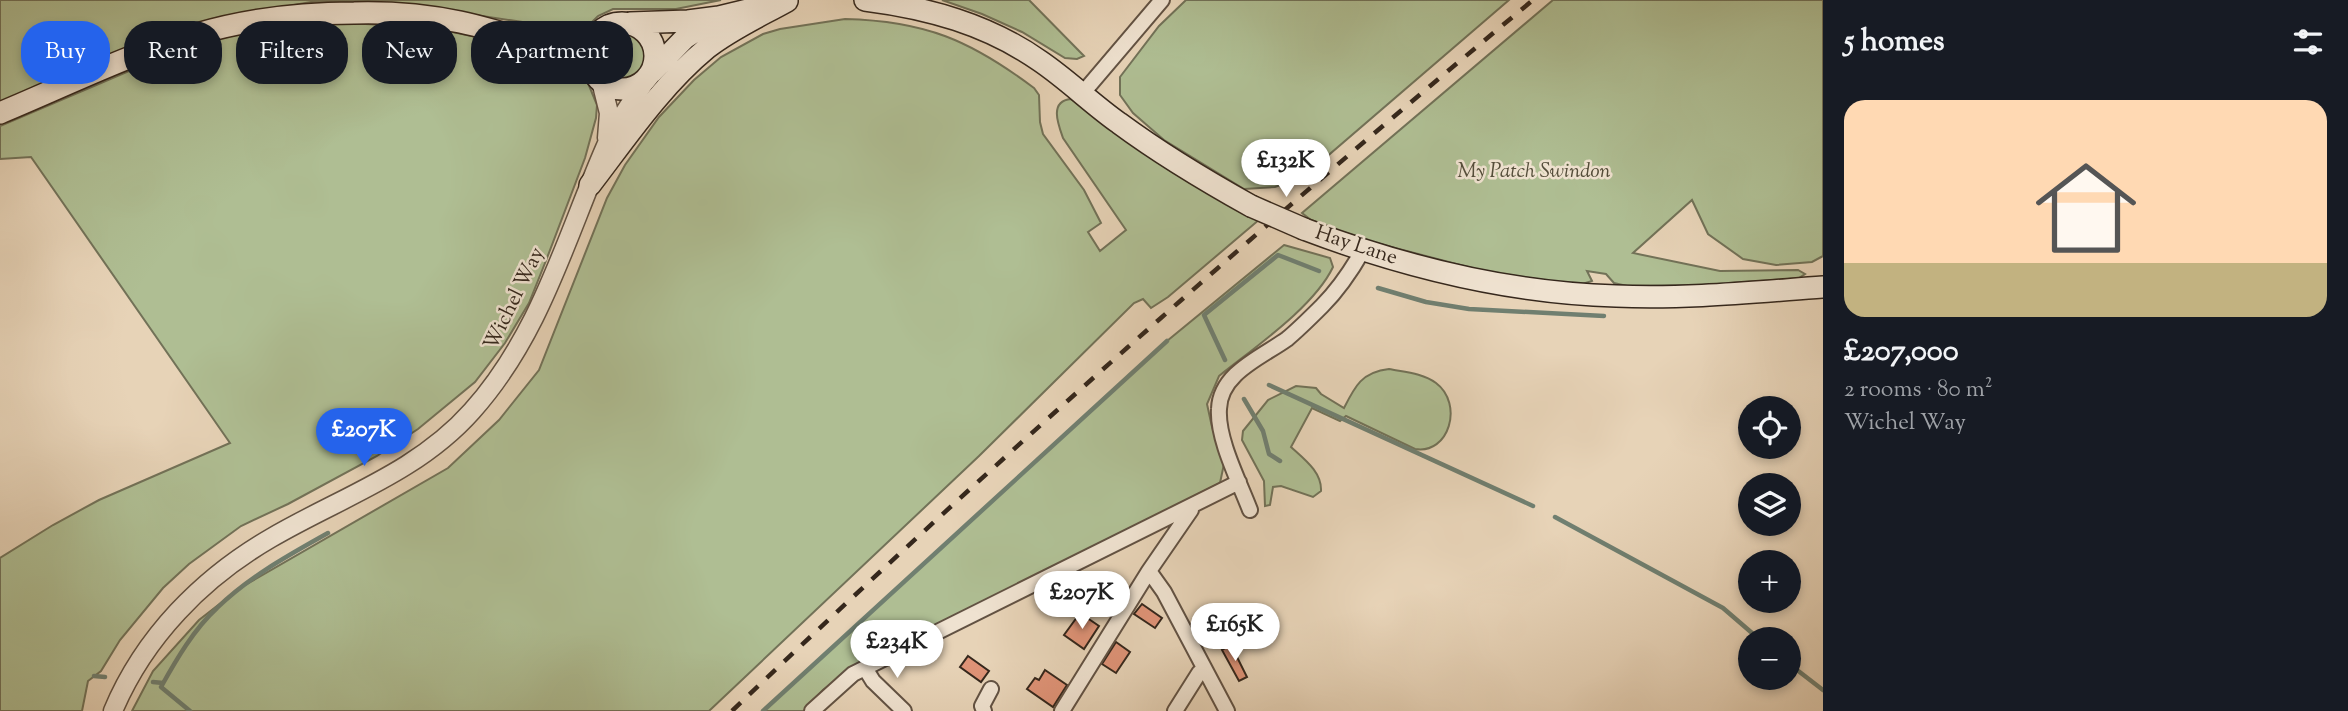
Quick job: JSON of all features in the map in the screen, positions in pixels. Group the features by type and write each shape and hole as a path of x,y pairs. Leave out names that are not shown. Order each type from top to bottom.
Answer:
{"main road":[{"name":"Hay Lane","path":"865,0 928,10 984,29 1038,59 1141,139 1251,206 1363,250 1486,282 1583,294 1669,297 1823,287"},
{"path":"633,23 679,22 719,17 792,1"},
{"path":"590,185 655,103 697,57 726,35 792,1"},
{"path":"0,113 162,45 220,28 280,17 355,12 419,16 471,24"},
{"path":"607,84 613,88 626,89 639,85 685,38 719,17"},
{"path":"633,25 643,30 653,43 656,56 649,76"}],"street":[{"path":"1083,94 1162,0"},
{"name":"Wichel Way","path":"113,711 121,691 145,653 188,600 208,581 272,537 371,487 410,463 441,441 470,414 491,389 525,339 606,145 649,76"},
{"name":"Wichel Way","path":"600,84 609,113 606,145"},
{"path":"1250,510 1219,418 1219,400 1225,387 1237,373 1289,337 1322,307 1343,282 1363,250"},
{"path":"812,711 843,681 865,668 1240,482"},
{"path":"1062,711 1184,517 1197,503"},
{"path":"1149,571 1227,711"},
{"path":"865,668 873,681 904,711"},
{"path":"1175,711 1204,669"},
{"path":"984,711 984,702 991,689"}],"green space":[{"path":"0,0 721,0 676,9 613,9 593,21 516,21 430,8 354,1 311,2 242,14 222,21 124,21 124,57 110,63 110,21 21,21 21,84 52,84 0,103"},
{"path":"942,0 1029,0 1084,56 1077,59 1065,58 1022,32"},
{"path":"1186,0 1509,0 1303,177 1275,187 1244,189 1164,140 1133,113 1120,95 1120,77 1159,26"},
{"name":"My Patch Swindon","path":"1553,0 1823,0 1823,256 1812,262 1776,265 1743,259 1708,234 1692,200 1633,253 1720,271 1798,270 1805,274 1799,278 1703,285 1627,286 1614,283 1606,274 1587,271 1592,281 1579,285 1487,272 1357,238 1311,220 1302,213"},
{"path":"845,19 899,24 946,36 989,57 1034,88 1039,95 1043,134 1084,190 1101,223 1088,232 1100,251 1126,230 1063,138 1057,109 1064,101 1071,99 1169,170 1260,219 1168,297 1151,308 1143,299 1134,303 979,456 709,711 132,711 153,671 199,620 240,588 448,468 499,420 539,370 607,198 625,165 659,117 694,80 721,57 763,34"},
{"path":"348,23 362,24 362,84 457,84 457,33 471,36 471,84 588,84 597,105 596,118 585,158 529,303 505,343 475,382 418,429 377,456 241,526 189,564 163,588 120,640 101,671 88,681 82,711 0,711 0,558 99,500 230,443 31,157 0,159 0,126 99,84 110,84 110,79 124,73 124,84 222,84 222,37 236,35 236,84 348,84"},
{"path":"633,36 644,47 644,65 633,76"},
{"path":"1284,245 1330,258 1333,267 1324,282 1298,311 1219,376 1207,404 1212,427 1225,459 1220,483 843,675 823,690 804,711 763,711 1167,341"},
{"path":"1389,369 1425,377 1445,392 1451,415 1449,426 1437,444 1427,449 1415,449 1346,416 1340,421 1312,408 1291,447 1315,472 1321,484 1321,491 1313,497 1281,486 1273,487 1270,505 1265,506 1264,481 1242,440 1243,431 1268,400 1296,386 1316,388 1344,408 1360,381 1372,373"}],"building":[{"path":"1142,604 1162,618 1155,628 1134,614"},
{"path":"1080,613 1099,626 1084,649 1064,635"},
{"path":"1116,642 1130,652 1116,673 1102,664"},
{"path":"1231,645 1247,677 1239,681 1222,650"},
{"path":"968,656 989,671 981,682 960,667"},
{"path":"1045,670 1067,685 1053,707 1027,689 1035,678 1039,680"}],"waterway":[{"path":"1225,360 1204,315 1278,255 1319,271"},
{"path":"1378,288 1426,302 1469,309 1604,316"},
{"path":"763,711 1167,341"},
{"path":"1269,385 1533,506"},
{"path":"1244,399 1263,431 1269,454 1280,461"},
{"path":"1555,517 1723,608 1745,627"},
{"path":"190,711 161,687 193,635 209,616 243,586 328,533"},
{"path":"1801,673 1823,690"},
{"path":"94,676 105,677"},
{"path":"153,682 163,683"}],"railway":[{"path":"732,711 1126,348 1533,0"}]}
